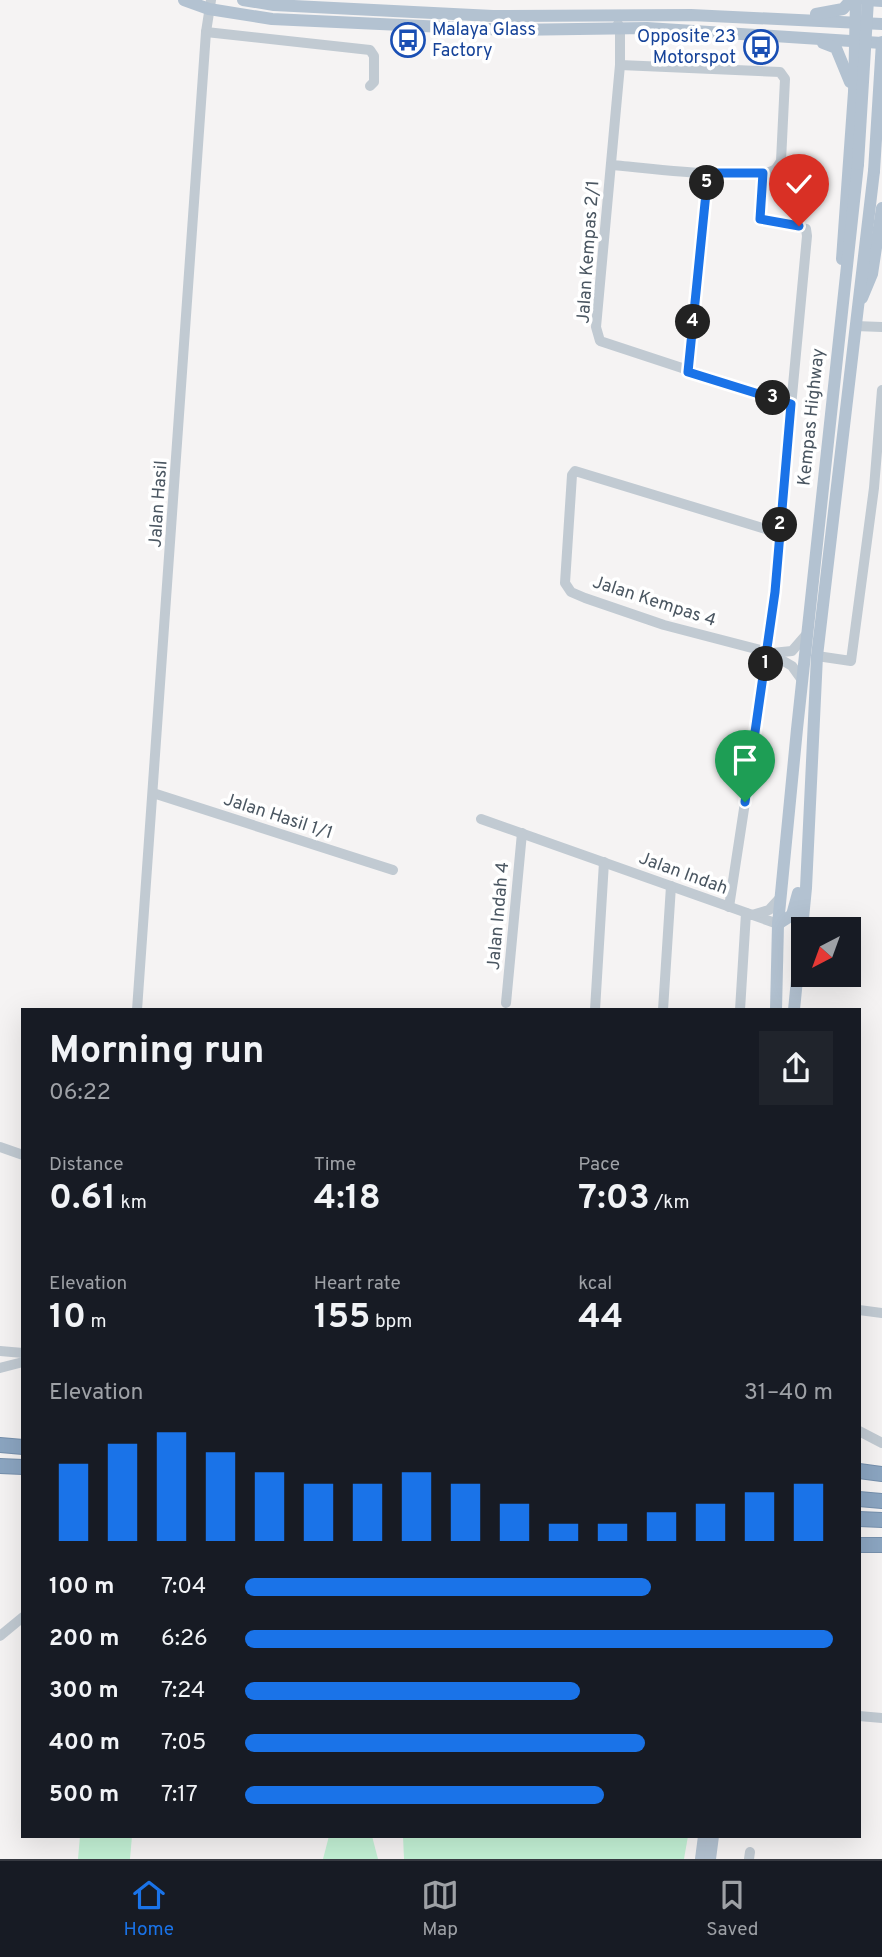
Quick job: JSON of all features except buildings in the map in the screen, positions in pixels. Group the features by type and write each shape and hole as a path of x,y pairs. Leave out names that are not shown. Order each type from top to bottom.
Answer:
{"highway":[{"path":"0,1445 21,1447"},
{"path":"0,1466 21,1467"},
{"path":"861,1471 882,1474"},
{"path":"861,1499 882,1501"},
{"path":"861,1519 882,1520"},
{"path":"861,1545 882,1545"}],"main road":[{"path":"184,0 272,19 509,30 620,28 882,42"},
{"path":"243,0 274,5 493,16 606,14 882,24"},
{"path":"735,17 769,13 824,14 843,9 854,0"},
{"path":"841,316 842,222 854,92 854,0"},
{"path":"867,0 882,1"},
{"name":"Kempas Highway","path":"776,1008 778,924 858,164 867,0"},
{"path":"774,37 820,43 836,48 854,92"},
{"name":"Kempas Highway","path":"794,1008 808,841 817,656 874,171 882,42"},
{"path":"854,66 864,56 882,58"},
{"path":"858,304 872,274 882,208"},
{"path":"778,924 788,919 796,907 801,862 808,841"},
{"path":"701,1859 704,1838"},
{"path":"710,1859 713,1838"}],"street":[{"name":"Jalan Hasil","path":"137,1008 210,5"},
{"path":"606,14 620,28"},
{"name":"Jalan Kempas 2/1","path":"620,28 620,65 596,327 600,341 791,404"},
{"path":"206,32 370,50 374,55 374,82 370,86"},
{"path":"611,165 708,173 763,173 775,169 781,162 785,79 780,72 620,65"},
{"path":"688,372 708,173"},
{"path":"729,907 768,652 807,236 806,229 799,226 760,219 763,173"},
{"path":"855,326 882,327"},
{"path":"817,656 851,661 874,488 882,390"},
{"name":"Jalan Kempas 4","path":"768,652 664,625 571,592 565,583 572,475 580,471 779,533"},
{"path":"768,652 792,651 808,631"},
{"path":"768,652 787,662 802,680"},
{"name":"Jalan Hasil 1/1","path":"153,793 393,870"},
{"name":"Jalan Indah","path":"481,819 778,924"},
{"name":"Jalan Indah 4","path":"506,1003 522,833"},
{"path":"595,1008 604,862"},
{"path":"663,1008 671,886"},
{"path":"740,1008 749,914 769,910 781,897"},
{"path":"0,1147 21,1154"},
{"path":"861,1310 882,1313"},
{"path":"0,1351 21,1353"},
{"path":"0,1368 21,1363"},
{"path":"861,1432 882,1443"},
{"path":"0,1636 21,1619"},
{"path":"861,1716 882,1718"}],"green space":[{"path":"80,1838 132,1838 130,1859 78,1859"},
{"path":"328,1838 373,1838 378,1859 323,1859"},
{"path":"403,1838 688,1838 684,1859 404,1859"}],"place":[{"name":"Malaya Glass Factory","path":"408,40"},
{"name":"Opposite 23 Motorspot","path":"761,47"}],"route":[{"path":"745,802 775,592 791,404 688,372 708,173 763,173 760,219 799,226"}]}
